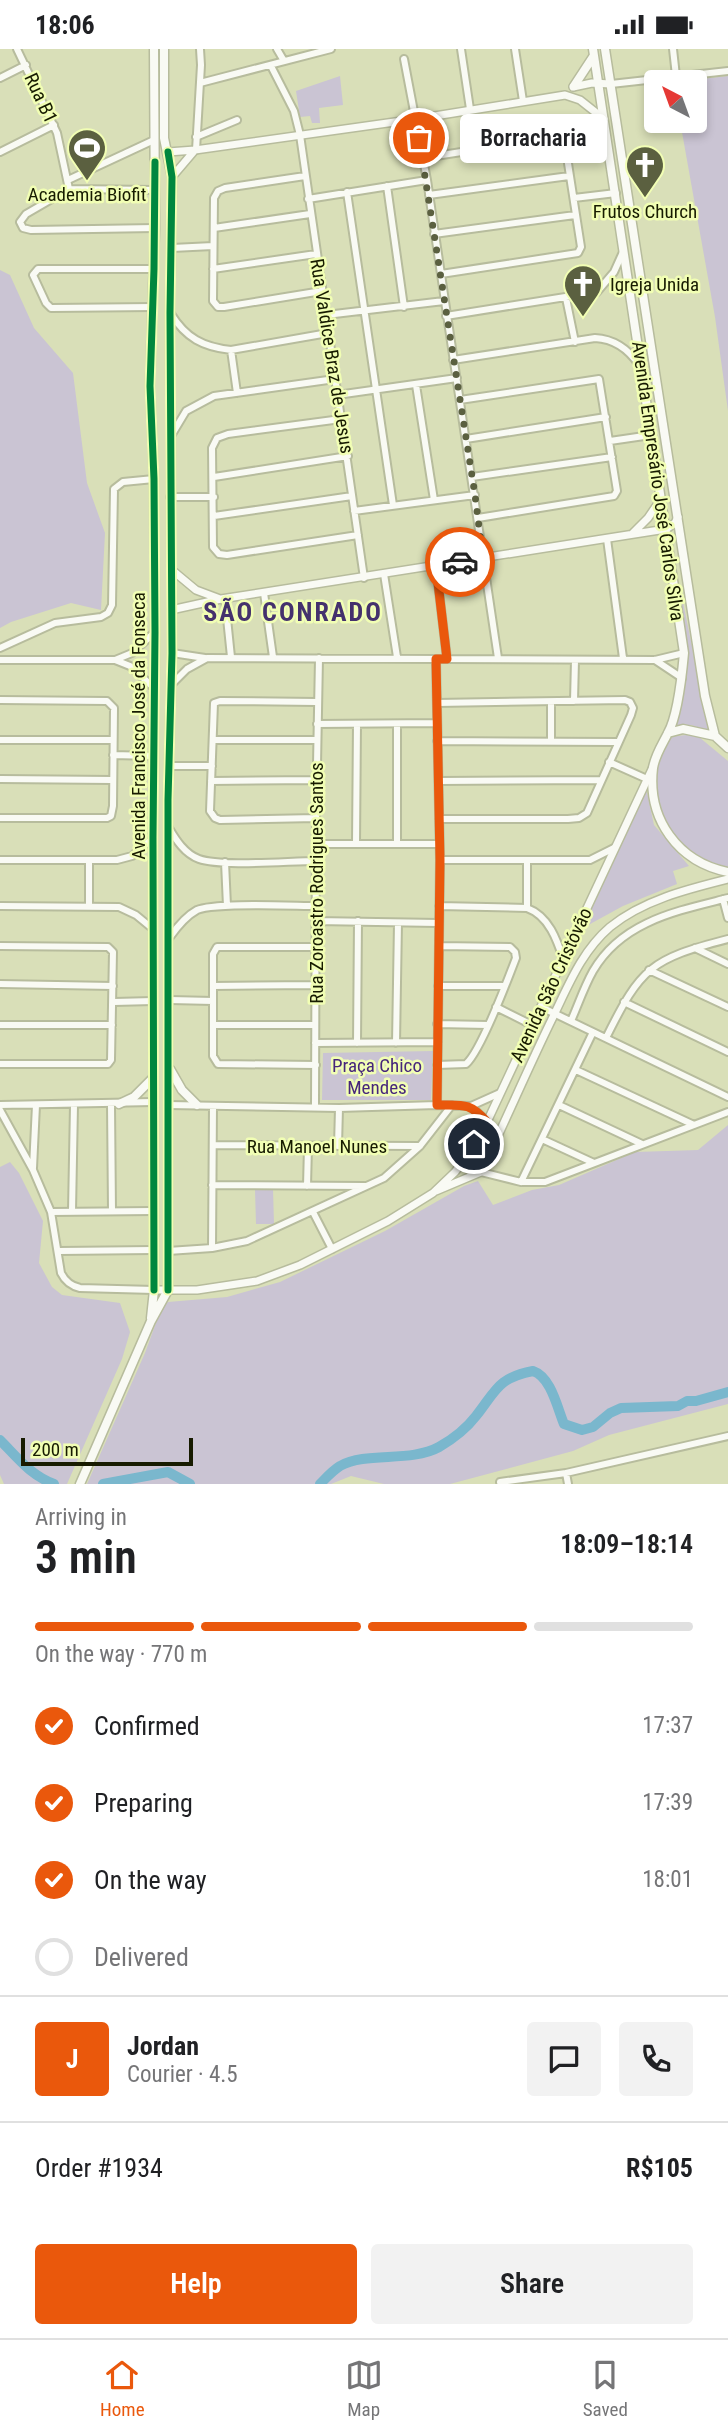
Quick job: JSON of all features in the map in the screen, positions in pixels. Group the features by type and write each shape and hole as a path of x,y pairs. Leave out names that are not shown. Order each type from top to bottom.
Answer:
{"main road":[{"name":"Avenida Francisco José da Fonseca","path":"151,1321 154,1290 155,632 154,479 150,386 155,228 155,49"},
{"name":"Avenida Francisco José da Fonseca","path":"164,49 164,138 172,177 168,1290"},
{"name":"Avenida Empresário José Carlos Silva","path":"605,49 705,696 715,736"},
{"name":"Avenida Empresário José Carlos Silva","path":"594,51 684,653 682,678 668,733 653,767 655,805 668,835 692,858 728,872"},
{"path":"575,86 594,51"},
{"path":"152,446 170,442"},
{"path":"668,733 683,729 715,736 728,748"},
{"path":"155,783 163,787 170,785"},
{"path":"154,796 157,792 163,793 168,800"},
{"path":"154,1033 160,1039 169,1036"},
{"path":"153,1048 160,1045 169,1048"},
{"path":"168,1065 175,1079 197,1105"},
{"path":"115,1104 134,1097 153,1078"},
{"path":"80,1484 151,1321 168,1290"}],"street":[{"name":"Rua B1","path":"18,49 54,125 69,189"},
{"path":"172,177 195,150 200,49"},
{"path":"277,49 284,61"},
{"path":"200,83 331,49"},
{"path":"461,49 470,109"},
{"path":"515,49 523,101"},
{"path":"673,49 675,70"},
{"path":"404,59 427,180 498,659"},
{"path":"0,78 26,65"},
{"name":"Rua Valdice Braz de Jesus","path":"271,65 294,111 300,135 364,578"},
{"path":"707,73 728,71"},
{"path":"567,95 575,86 644,80"},
{"path":"168,152 416,119 567,95 588,106 604,120"},
{"path":"196,137 237,120"},
{"path":"0,152 54,125"},
{"path":"423,157 559,137 565,144 581,247 578,253 441,274"},
{"path":"68,180 155,140"},
{"path":"304,176 218,191 214,198 212,296 218,307 322,291"},
{"path":"429,195 569,176"},
{"path":"308,199 427,180"},
{"path":"387,186 404,307"},
{"path":"155,190 69,189 26,214 20,222 23,228 31,230 155,228"},
{"path":"347,192 393,505"},
{"path":"573,198 616,193"},
{"path":"214,228 310,214"},
{"path":"434,234 575,215"},
{"path":"172,248 213,246"},
{"path":"446,316 597,292 614,272 624,250"},
{"path":"214,269 316,254"},
{"path":"153,307 51,308 33,275 38,269 154,269"},
{"path":"566,298 575,342"},
{"path":"326,316 444,301"},
{"path":"170,313 179,327 196,342 231,350 328,333"},
{"path":"453,360 595,338 610,341 627,351 642,369"},
{"path":"231,350 237,393"},
{"path":"337,395 457,378"},
{"path":"170,442 186,411 214,397 335,379"},
{"path":"460,400 598,379 610,440 617,491 614,496 478,518"},
{"path":"416,385 434,500"},
{"path":"467,439 606,417"},
{"path":"341,419 220,436 213,442 213,547 222,555 358,535"},
{"path":"610,440 651,435"},
{"path":"214,477 348,456"},
{"path":"472,477 612,457"},
{"path":"0,648 55,623 100,617 108,613 112,605 114,489 123,482 154,479"},
{"path":"354,511 475,495"},
{"path":"214,516 352,496"},
{"path":"170,497 214,497"},
{"path":"631,534 652,513 661,499"},
{"path":"171,610 223,599 666,529 675,523 678,517"},
{"path":"607,539 623,658"},
{"path":"436,566 447,659"},
{"path":"172,570 196,590 223,599"},
{"path":"384,574 397,657"},
{"path":"264,593 273,657"},
{"path":"223,599 231,657"},
{"path":"115,660 132,653 155,632"},
{"path":"172,653 207,658 654,660 684,653"},
{"path":"171,685 187,669 207,658"},
{"name":"Rua Zoroastro Rodrigues Santos","path":"315,1107 318,658"},
{"path":"436,659 440,860 437,1105"},
{"path":"0,660 115,660 130,666 153,687"},
{"path":"574,701 575,660"},
{"path":"654,660 682,678"},
{"path":"0,700 109,702 114,708 113,806 108,817 0,818"},
{"path":"437,703 625,700 630,702 632,708 587,813 579,818 439,819"},
{"path":"316,818 218,820 210,811 213,706 217,701 317,702"},
{"path":"551,702 551,741"},
{"path":"317,724 437,723"},
{"path":"356,844 357,724"},
{"path":"397,724 397,843"},
{"path":"0,740 113,740"},
{"path":"213,740 317,740"},
{"path":"437,741 618,742"},
{"path":"113,755 153,755"},
{"path":"609,762 647,779"},
{"path":"170,766 212,766"},
{"name":"Avenida São Cristóvão","path":"432,1193 455,1172 487,1122 653,767"},
{"path":"0,779 112,780"},
{"path":"211,781 316,780"},
{"path":"439,781 601,781"},
{"path":"169,828 182,847 201,860 316,861"},
{"path":"0,860 128,858 153,838"},
{"path":"316,844 439,844"},
{"path":"440,860 590,860 614,848"},
{"path":"89,860 89,906"},
{"path":"527,861 527,908"},
{"path":"225,862 226,906"},
{"name":"Avenida São Cristóvão","path":"481,1172 582,959 611,926 655,901 728,879"},
{"path":"571,1021 593,971 625,936 655,918 725,898 728,918"},
{"path":"0,906 123,908 153,929"},
{"path":"170,937 178,925 197,910 226,906 317,906"},
{"path":"439,906 533,910 546,923 557,941 564,961"},
{"path":"316,921 438,923"},
{"path":"357,1043 358,921"},
{"path":"396,1043 398,923"},
{"path":"606,1038 632,988 649,970 660,962 695,948 728,939"},
{"path":"0,946 108,947 113,952 114,1002 111,1060 108,1064 0,1064"},
{"path":"437,1065 468,1063 488,1025 516,958 510,947 439,946"},
{"path":"316,947 217,947 213,954 214,1060 218,1064 316,1065"},
{"path":"695,948 728,964"},
{"path":"649,970 728,1007"},
{"path":"0,984 113,986"},
{"path":"213,986 316,985"},
{"path":"438,986 505,986"},
{"path":"170,1000 213,1001"},
{"path":"114,1002 153,1001"},
{"path":"624,1002 728,1052"},
{"path":"496,1007 533,1025"},
{"path":"541,1007 728,1097"},
{"path":"437,1024 488,1025"},
{"path":"0,1025 112,1025"},
{"path":"213,1025 315,1025"},
{"path":"521,1182 593,1033"},
{"path":"315,1043 438,1042"},
{"path":"576,1070 694,1125"},
{"path":"168,1105 339,1108 471,1106 500,1093"},
{"path":"153,1102 0,1107 33,1170 51,1212 61,1273 73,1286 154,1290 215,1289 257,1281 300,1265 388,1221 432,1193 481,1172 521,1182 545,1182 728,1112"},
{"path":"112,1211 115,1104"},
{"path":"33,1170 36,1105"},
{"path":"72,1211 74,1105"},
{"path":"168,1251 212,1248 247,1241 391,1173 420,1146 452,1105"},
{"path":"559,1105 642,1144"},
{"path":"212,1248 213,1106"},
{"path":"471,1106 487,1122"},
{"path":"338,1146 339,1108"},
{"path":"542,1139 594,1163"},
{"name":"Rua Manoel Nunes","path":"213,1145 420,1146"},
{"path":"307,1186 308,1146"},
{"path":"455,1172 459,1178 468,1178"},
{"path":"212,1185 367,1185"},
{"path":"51,1212 153,1211"},
{"path":"313,1212 332,1249"},
{"path":"59,1251 153,1250"},
{"path":"500,1482 566,1473 728,1436"},
{"path":"566,1473 568,1484"}],"green space":[{"path":"340,76 343,105 319,108 320,123 312,123 310,116 300,117 296,91"},
{"path":"728,76 728,411 715,317 682,133 707,133 707,78"},
{"path":"0,270 10,275 34,328 73,373 87,483 105,533 101,610 71,603 0,628"},
{"path":"680,588 710,731 691,725 673,725 686,651"},
{"path":"686,735 699,737 728,761 728,868 690,853 672,836 661,815 656,787 659,759 663,747 670,739"},
{"path":"646,788 654,825 689,866 673,871 677,884 623,906 581,929"},
{"name":"Praça Chico Mendes","path":"433,1051 431,1100 322,1100 323,1053"},
{"path":"728,1125 728,1404 609,1435 573,1451 450,1484 384,1484 351,1476 331,1484 87,1484 145,1353 161,1309 168,1302 227,1297 280,1282 385,1231 464,1186 478,1181 493,1205 532,1190 559,1185 635,1152 698,1150"},
{"path":"10,1162 19,1173 43,1221 39,1263 52,1287 62,1295 120,1303 130,1332 122,1359 67,1484 4,1484 0,1475 0,1167"},
{"path":"273,1189 274,1224 256,1224 255,1190"}],"waterway":[{"path":"320,1484 337,1468 351,1462 415,1455 439,1447 468,1425 504,1382 533,1371 549,1386 564,1424 582,1430 593,1427 621,1408 678,1406 687,1401 728,1392"},
{"path":"0,1440 31,1471 54,1484"},
{"path":"103,1484 168,1472 190,1484"}],"cycle path":[{"path":"168,152 172,177 172,653 168,800 168,1290"},
{"path":"154,1290 155,632 154,479 150,386 155,162"}],"way so far":[{"path":"419,138 483,559 460,562"}],"place":[{"name":"Borracharia","path":"419,138"},
{"name":"Academia Biofit","path":"87,182"},
{"name":"Frutos Church","path":"645,199"},
{"name":"Igreja Unida","path":"583,318"}],"district":[{"name":"SÃO CONRADO","path":"293,612"}],"route":[{"path":"460,562 436,566 447,659 436,659 440,860 437,1105 471,1106 478,1112 487,1122 474,1144"}]}
